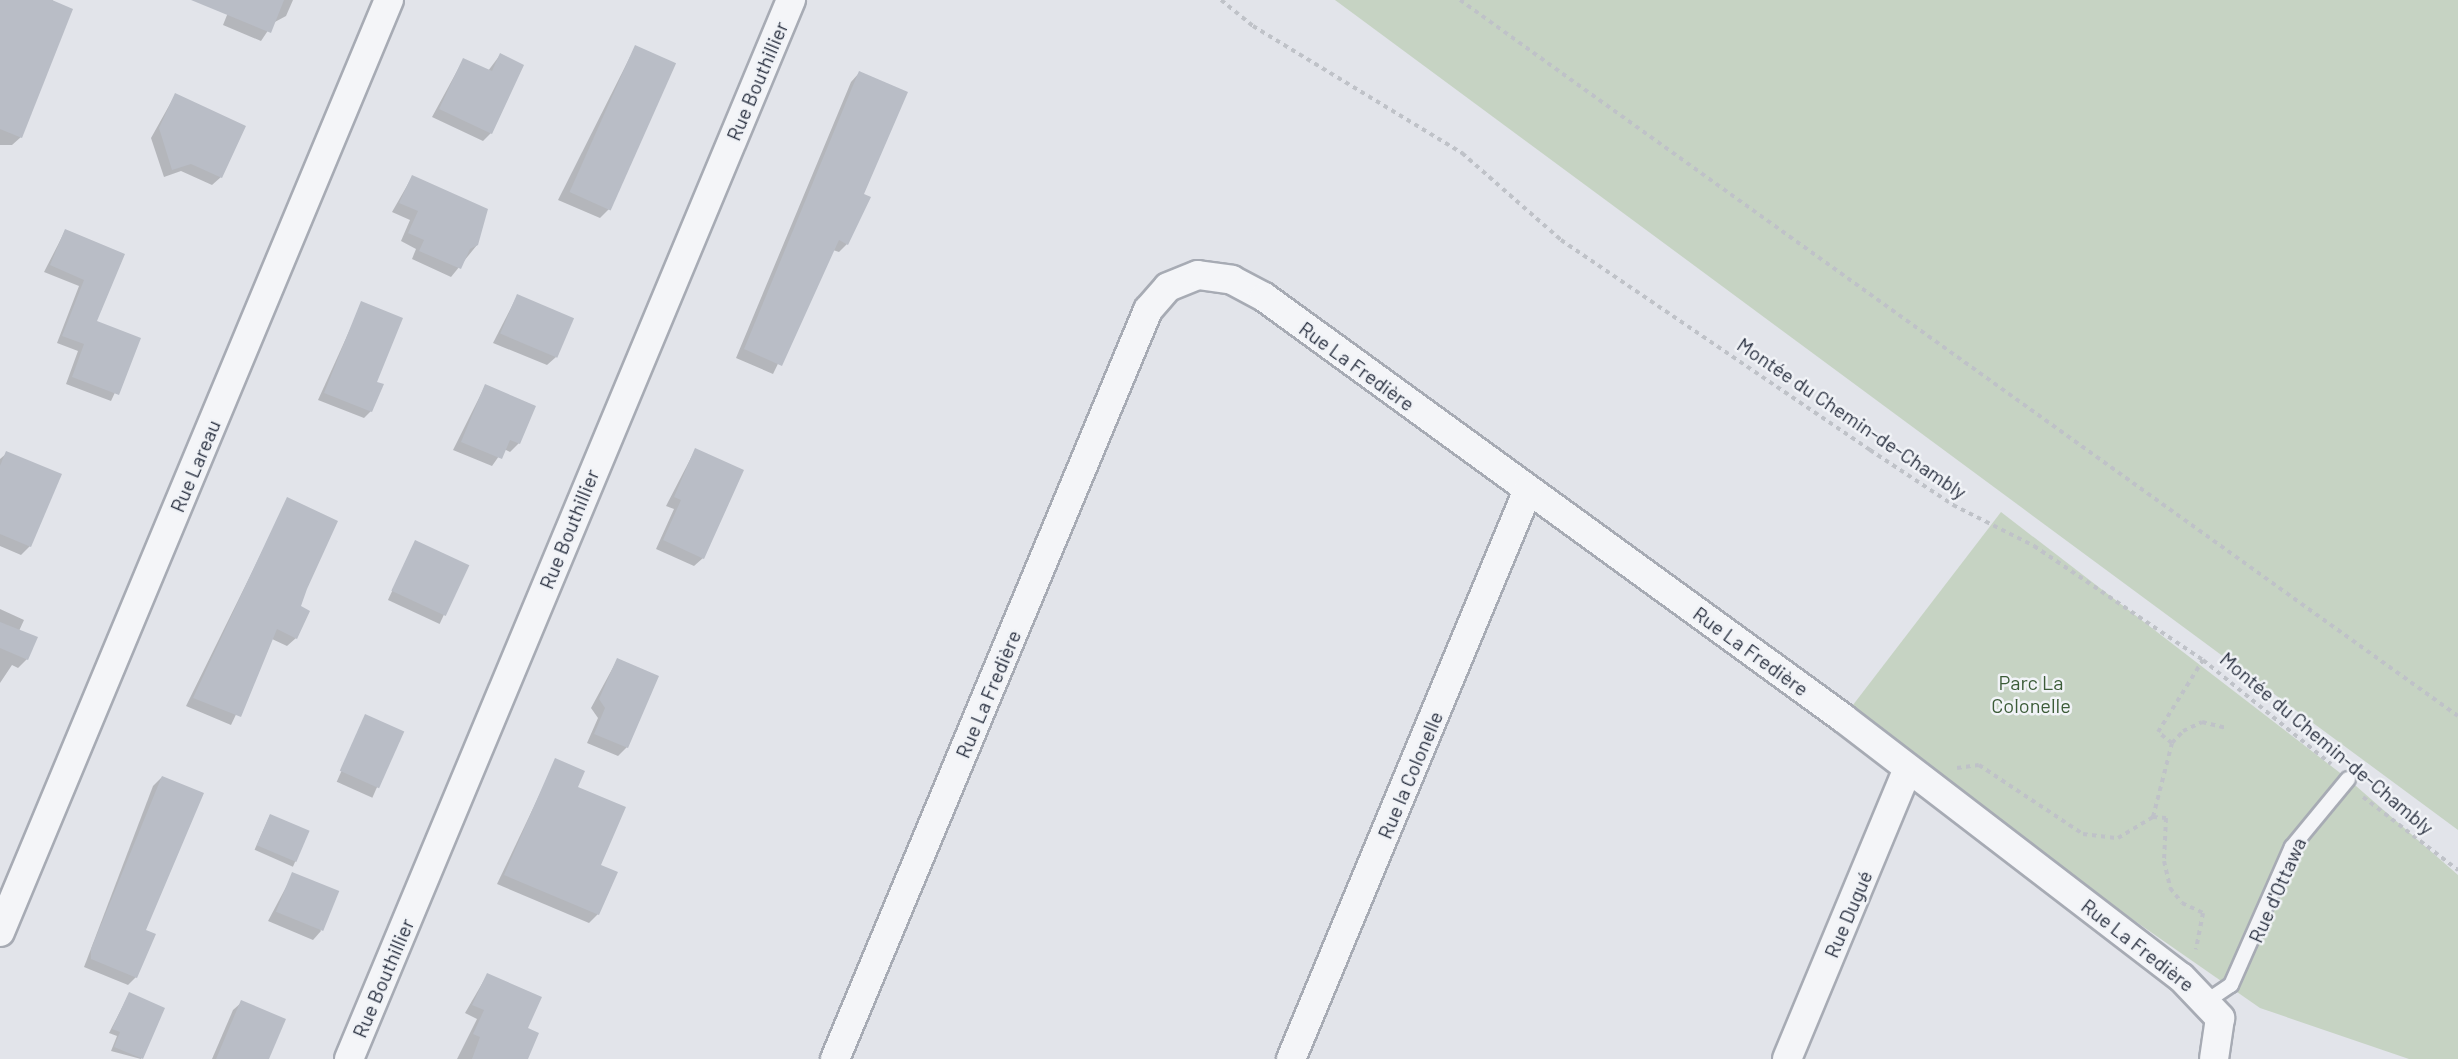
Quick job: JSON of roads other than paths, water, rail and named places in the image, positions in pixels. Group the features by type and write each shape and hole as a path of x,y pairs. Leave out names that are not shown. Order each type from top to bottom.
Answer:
{"street":[{"name":"Rue Lareau","path":"0,932 389,0"},
{"name":"Rue Bouthillier","path":"349,1059 791,0"},
{"name":"Rue La Fredière","path":"835,1059 1148,310 1168,286 1198,275 1232,280 1264,297 1943,795 2208,1000"},
{"name":"Rue la Colonelle","path":"1291,1059 1528,490"},
{"name":"Rue Dugué","path":"1787,1059 1908,769"},
{"path":"2208,1000 2221,1028 2214,1059"}],"lane":[{"name":"Rue d'Ottawa","path":"2208,1000 2231,985 2292,847 2348,779"}],"park label":[{"name":"Parc La Colonelle","path":"2031,694"}]}
